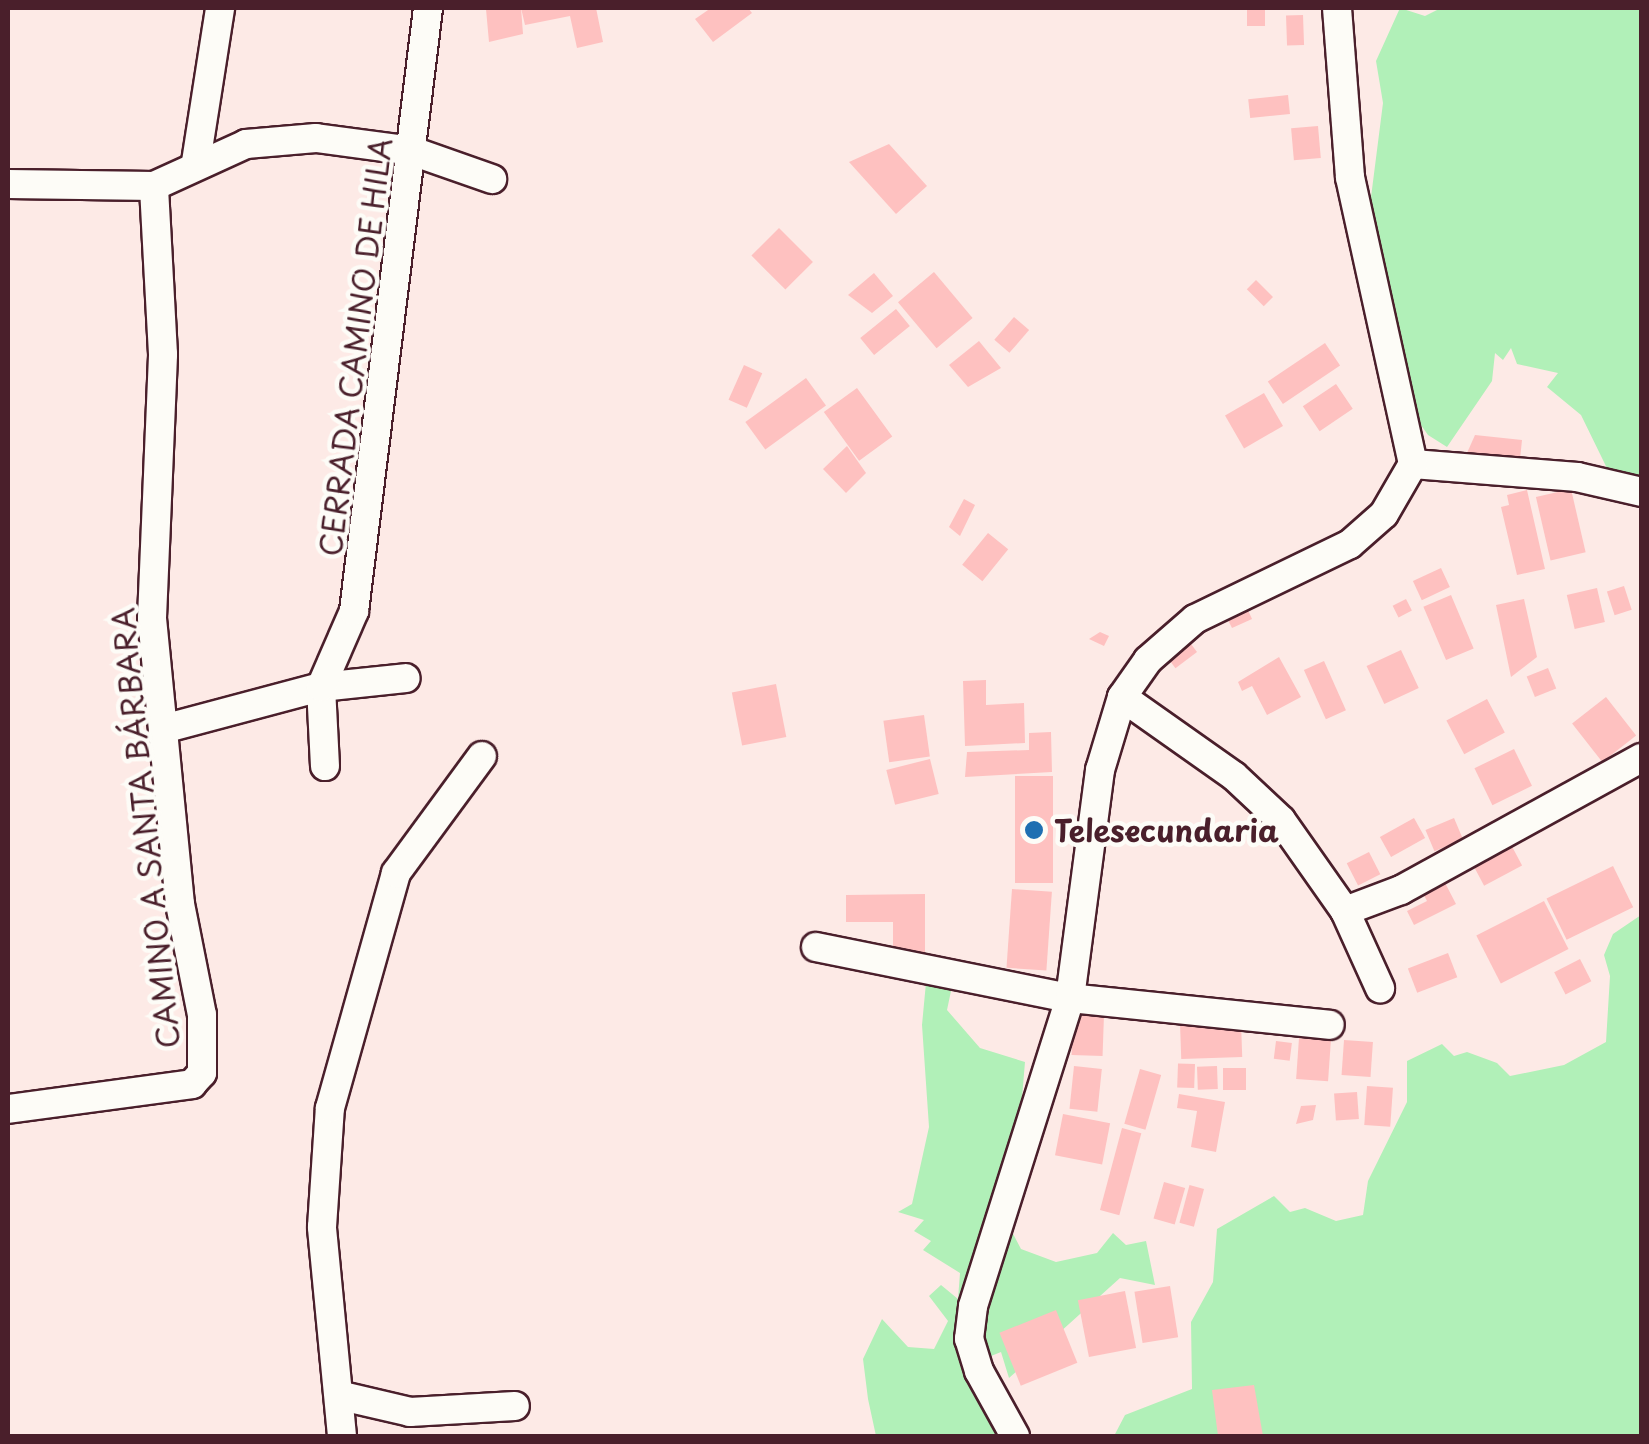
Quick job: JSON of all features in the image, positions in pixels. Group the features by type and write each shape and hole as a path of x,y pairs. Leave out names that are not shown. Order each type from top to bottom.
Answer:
{"street":[{"path":"196,162 220,8"},
{"name":"CERRADA CAMINO DE HILA","path":"322,687 354,611 428,8"},
{"path":"1015,1436 979,1371 969,1339 973,1306 1070,998 1100,770 1122,697 1148,660 1195,619 1350,544 1384,514 1413,464 1350,177 1337,8"},
{"path":"8,184 154,186 196,162 278,139 412,151 492,179"},
{"name":"CAMINO A SANTA BÁRBARA","path":"8,1109 192,1084 202,1073 205,1045 180,904 150,567 163,354 154,186"},
{"path":"1413,464 1577,477 1642,492"},
{"path":"163,729 322,687 406,678"},
{"path":"322,687 325,766"},
{"path":"1122,697 1257,794 1309,854 1345,911 1380,988"},
{"path":"342,1436 342,1396 322,1227 330,1108 396,873 482,756"},
{"path":"1345,911 1401,890 1642,758"},
{"path":"816,947 1070,998 1330,1025"},
{"path":"342,1396 410,1412 516,1406"}],"green space":[{"path":"1400,8 1425,16 1441,8 1641,8 1641,498 1623,501 1581,415 1547,387 1558,373 1517,364 1511,348 1503,360 1495,353 1492,381 1447,447 1428,435 1409,408 1351,237 1370,205 1383,103 1376,61"},
{"path":"1641,915 1641,1436 1114,1436 1125,1415 1192,1389 1191,1322 1213,1282 1217,1229 1274,1196 1290,1212 1305,1208 1336,1221 1363,1215 1368,1181 1407,1102 1407,1061 1442,1044 1454,1056 1467,1052 1497,1063 1510,1076 1564,1065 1606,1042 1610,976 1604,955 1613,934"},
{"path":"927,972 951,991 947,1010 980,1048 1025,1062 1017,1157 1003,1215 1021,1249 1056,1262 1097,1253 1113,1233 1126,1245 1146,1241 1155,1285 1120,1278 1009,1378 1001,1352 991,1356 986,1387 1013,1436 876,1436 868,1399 863,1359 882,1319 908,1347 934,1349 948,1321 929,1296 941,1285 958,1299 960,1273 923,1250 931,1241 914,1231 924,1220 898,1212 912,1204 929,1127 922,1025"}],"building":[{"path":"521,8 523,34 489,42 486,9"},
{"path":"521,8 596,8 603,42 577,48 570,16 525,25"},
{"path":"711,8 748,8 752,13 713,42 695,19"},
{"path":"1247,8 1265,8 1265,26 1247,26"},
{"path":"1303,15 1304,45 1287,46 1286,16"},
{"path":"1288,95 1290,114 1250,118 1248,99"},
{"path":"1318,126 1321,158 1294,160 1291,128"},
{"path":"889,144 927,186 896,214 849,162"},
{"path":"779,228 813,262 785,290 751,256"},
{"path":"934,272 973,318 937,348 898,302"},
{"path":"874,273 893,296 872,313 848,295"},
{"path":"1256,280 1273,297 1264,306 1247,289"},
{"path":"896,309 910,326 874,355 860,338"},
{"path":"1014,317 1029,330 1009,353 994,340"},
{"path":"979,341 1001,368 968,387 949,365"},
{"path":"1325,343 1340,365 1283,404 1268,382"},
{"path":"744,365 762,373 747,408 729,400"},
{"path":"806,378 826,406 765,450 745,422"},
{"path":"1336,384 1353,409 1320,431 1303,406"},
{"path":"857,388 892,437 859,461 824,412"},
{"path":"1264,393 1283,426 1244,448 1225,416"},
{"path":"1475,435 1522,440 1519,469 1463,462"},
{"path":"847,446 866,473 846,493 823,469"},
{"path":"1571,489 1586,552 1551,560 1536,497"},
{"path":"1527,490 1545,569 1517,575 1501,507 1509,505 1507,495"},
{"path":"964,499 975,505 960,536 949,527"},
{"path":"988,533 1008,549 982,581 962,565"},
{"path":"1441,568 1450,587 1422,600 1413,581"},
{"path":"1624,586 1632,610 1615,615 1607,592"},
{"path":"1597,588 1605,622 1575,629 1567,595"},
{"path":"1451,595 1474,648 1446,660 1423,607"},
{"path":"1243,599 1252,619 1232,628 1227,618"},
{"path":"1406,599 1412,611 1399,617 1393,606"},
{"path":"1524,599 1537,657 1511,677 1496,605"},
{"path":"1100,632 1109,636 1104,646 1089,639"},
{"path":"1191,644 1197,652 1175,668 1169,660"},
{"path":"1401,650 1419,688 1384,704 1367,666"},
{"path":"1279,657 1301,697 1267,715 1252,686 1242,691 1238,682"},
{"path":"1324,661 1346,710 1326,719 1304,670"},
{"path":"1548,668 1556,688 1535,697 1527,677"},
{"path":"986,680 986,705 1024,703 1025,743 965,746 963,681"},
{"path":"776,684 786,737 742,746 732,693"},
{"path":"1606,697 1636,736 1602,762 1572,723"},
{"path":"1487,699 1505,733 1464,754 1446,721"},
{"path":"924,715 930,757 889,762 883,721"},
{"path":"1051,732 1052,772 965,777 967,752 1029,750 1029,733"},
{"path":"1514,749 1532,786 1492,805 1474,768"},
{"path":"930,759 939,794 895,805 886,770"},
{"name":"Telesecundaria","path":"1015,776 1053,776 1053,883 1015,883"},
{"path":"1414,818 1425,838 1391,857 1380,837"},
{"path":"1454,818 1463,839 1434,851 1425,830"},
{"path":"1508,839 1522,865 1484,886 1470,859"},
{"path":"1369,852 1380,874 1358,886 1347,863"},
{"path":"1613,866 1633,907 1567,940 1546,898"},
{"path":"1442,877 1456,904 1414,925 1407,911 1427,901 1420,888"},
{"path":"1012,889 1052,892 1046,971 1006,968"},
{"path":"925,894 925,955 893,955 893,922 846,922 846,895"},
{"path":"1544,901 1569,949 1501,984 1476,936"},
{"path":"1448,953 1457,977 1417,993 1408,968"},
{"path":"1580,959 1591,981 1566,994 1554,972"},
{"path":"1073,1014 1104,1015 1103,1056 1072,1055"},
{"path":"1241,1022 1242,1057 1181,1059 1180,1024"},
{"path":"1299,1038 1331,1040 1328,1081 1296,1079"},
{"path":"1344,1040 1373,1042 1370,1077 1342,1075"},
{"path":"1276,1041 1292,1043 1290,1061 1274,1059"},
{"path":"1178,1063 1195,1064 1194,1088 1177,1087"},
{"path":"1074,1066 1102,1069 1097,1112 1070,1109"},
{"path":"1217,1066 1218,1089 1198,1090 1197,1067"},
{"path":"1223,1068 1246,1068 1246,1090 1223,1090"},
{"path":"1140,1069 1161,1075 1145,1130 1124,1124"},
{"path":"1367,1086 1393,1088 1390,1127 1364,1125"},
{"path":"1357,1092 1359,1119 1336,1121 1334,1094"},
{"path":"1179,1094 1225,1102 1216,1152 1191,1147 1197,1111 1177,1108"},
{"path":"1316,1105 1313,1120 1296,1124 1301,1106"},
{"path":"1063,1114 1110,1123 1102,1164 1055,1155"},
{"path":"1122,1128 1141,1133 1119,1215 1100,1210"},
{"path":"1164,1182 1185,1188 1175,1225 1154,1219"},
{"path":"1190,1185 1204,1189 1194,1227 1179,1223"},
{"path":"1170,1286 1178,1337 1143,1343 1134,1292"},
{"path":"1125,1291 1136,1348 1089,1357 1078,1300"},
{"path":"1056,1310 1077,1363 1021,1386 999,1333"},
{"path":"1254,1385 1263,1436 1218,1436 1212,1390"}],"place":[{"name":"Telesecundaria","path":"1034,830"}]}
